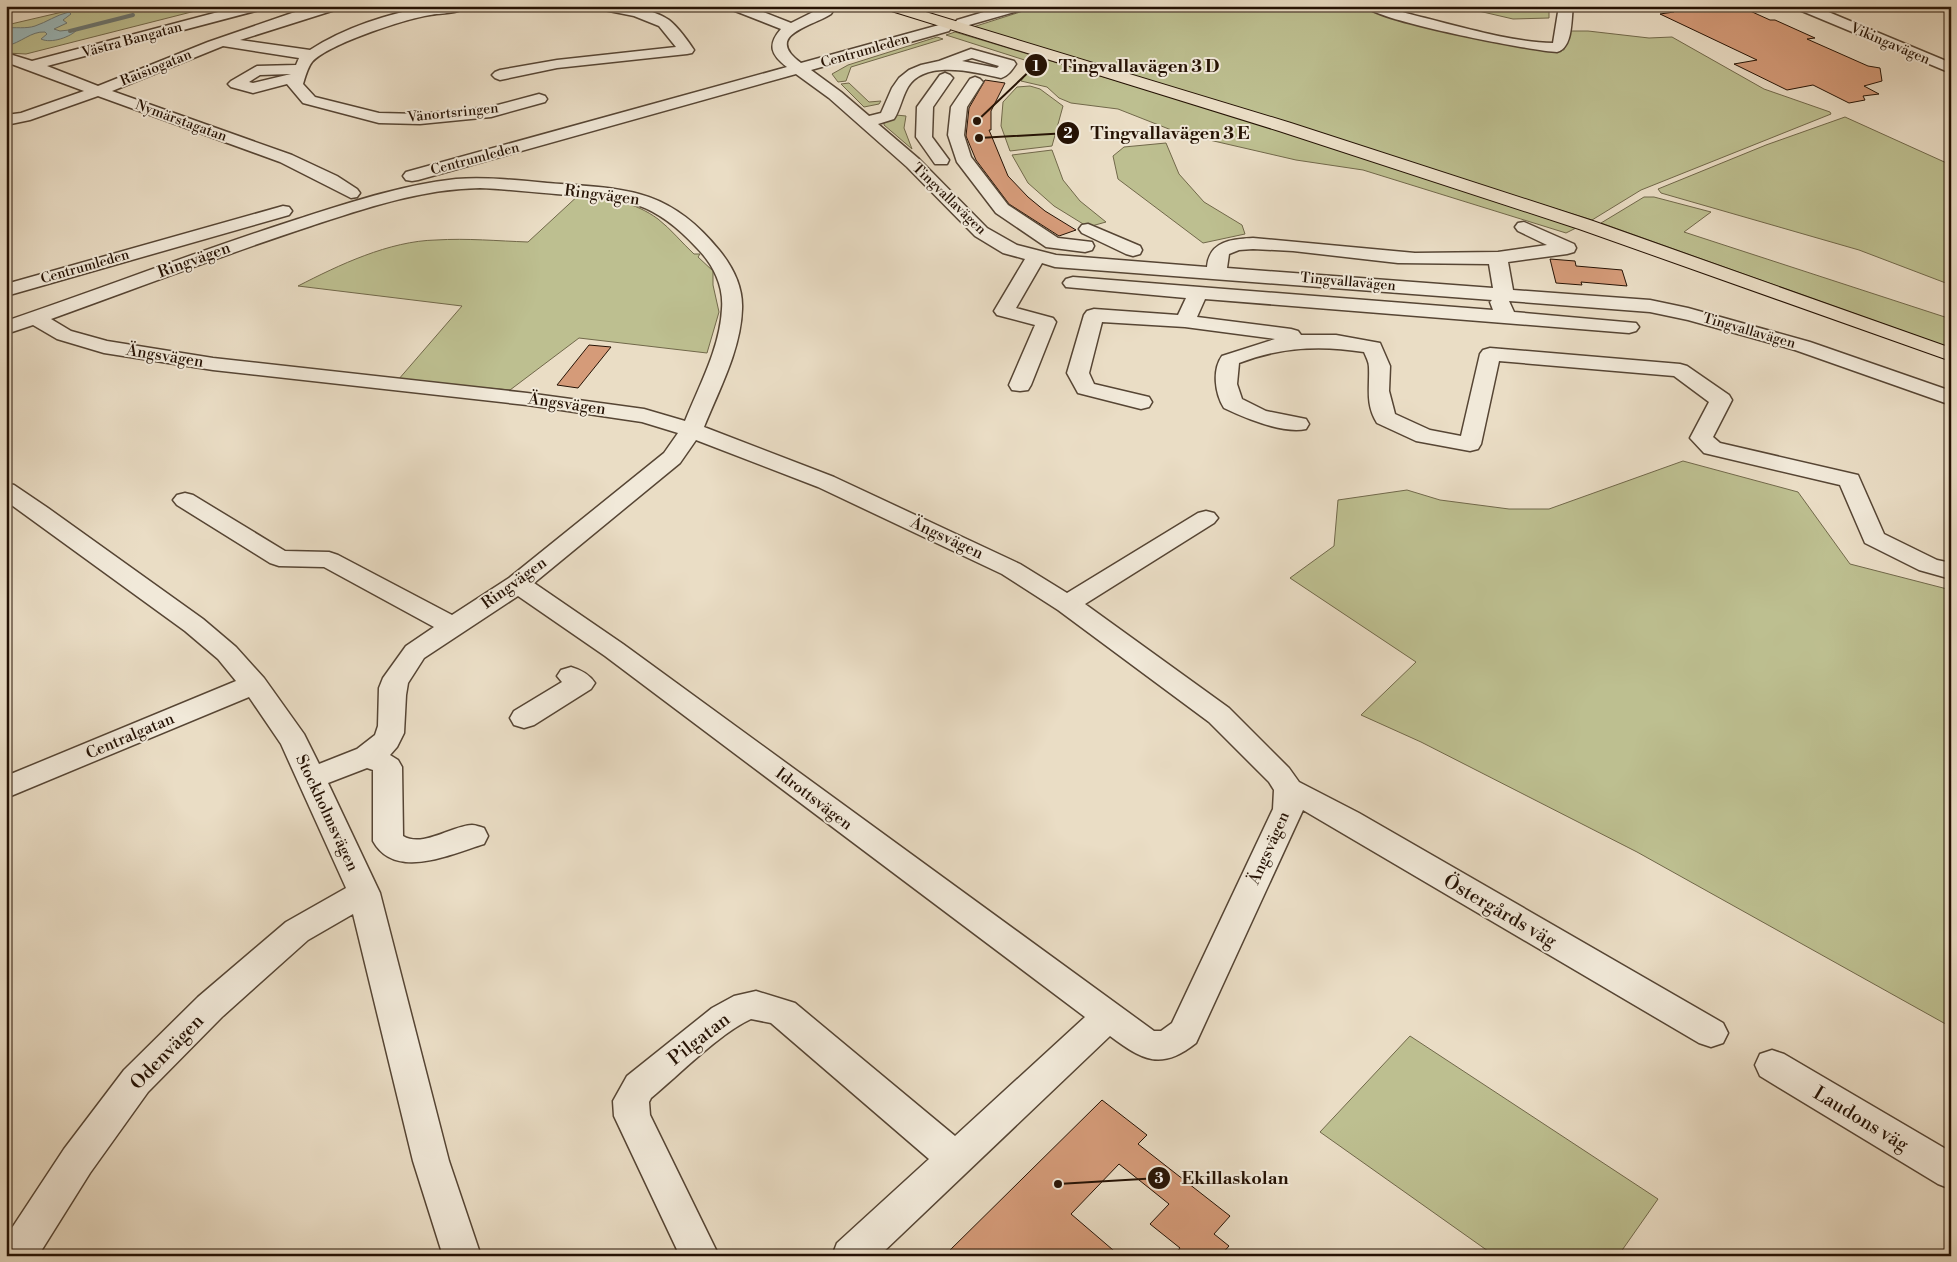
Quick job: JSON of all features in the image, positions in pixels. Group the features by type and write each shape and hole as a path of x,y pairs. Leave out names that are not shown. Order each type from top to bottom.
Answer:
{"main road":[{"path":"890,6 1276,124 1577,222 1951,355"}],"street":[{"name":"Västra Bangatan","path":"6,73 16,62 231,6"},
{"name":"Västra Bangatan","path":"16,62 258,6"},
{"name":"Raisiogatan","path":"6,120 24,116 99,91 217,44 297,16 333,6"},
{"name":"Vänortsringen","path":"460,6 427,11 381,22 328,45 305,60 295,84 309,100 380,118 420,119 492,112 539,99 500,75 557,64 687,50 664,23 666,19 604,6"},
{"path":"735,6 790,27 820,17 826,11"},
{"path":"962,23 1020,6"},
{"path":"1372,6 1404,17 1514,42 1550,48 1557,48 1560,45 1566,6"},
{"name":"Vikingavägen","path":"1802,6 1951,69"},
{"path":"364,16 381,22"},
{"name":"Tingvallavägen","path":"790,27 782,39 780,51 782,56 829,90 913,163 981,232 1010,249 1055,261 1214,266 1352,283 1650,306 1688,314 1820,352 1951,399"},
{"name":"Centrumleden","path":"6,290 184,238 944,28"},
{"path":"217,44 312,55"},
{"name":"Nymärstagatan","path":"16,62 258,148 316,172 351,192"},
{"path":"866,122 888,116 903,82 920,70 945,71 924,107 924,137 941,160"},
{"path":"975,82 959,107 956,135 963,158 1002,209 1053,243 1133,250 1214,266"},
{"path":"913,163 963,158"},
{"name":"Ringvägen","path":"6,328 264,235 363,204 424,189 457,184 599,192 628,195 652,202 681,223 704,244 722,265 732,296 731,324 692,430 672,458 518,584 415,652 403,668 393,688 393,720 390,736 382,746 364,757 312,778"},
{"path":"1112,222 1133,250"},
{"path":"1185,321 1203,293 1223,249 1244,242 1364,255 1425,259 1498,258 1567,248 1524,228"},
{"path":"1088,229 1133,250"},
{"path":"1020,385 1046,322 1004,310 1036,257"},
{"path":"1498,258 1501,294 1506,317"},
{"path":"1073,283 1629,327"},
{"path":"1352,283 1354,304"},
{"path":"1141,402 1086,388 1078,373 1094,315 1185,321 1373,347 1380,366 1378,391 1384,418 1424,436 1470,444 1490,354 1680,370 1721,400 1701,438 1712,448 1850,480 1874,538 1928,565 1951,571"},
{"name":"Ängsvägen","path":"34,318 64,335 104,347 213,364 546,401 644,416 692,430 826,482 1012,569 1067,604 1208,706 1279,775 1289,789 1288,809 1184,1033 1170,1044 1157,1047 1145,1043 1108,1017"},
{"path":"1298,424 1259,416 1232,403 1226,384 1229,360 1251,351 1292,342 1330,341"},
{"name":"Stockholmsvägen","path":"6,490 40,512 194,625 227,653 254,684 294,741 364,893 431,1162 462,1256"},
{"path":"185,500 279,558 329,560 452,626"},
{"path":"1067,604 1206,518"},
{"name":"Idrottsvägen","path":"518,584 614,650 1108,1017"},
{"path":"524,718 581,683 571,676"},
{"name":"Centralgatan","path":"6,788 254,684"},
{"path":"364,757 384,763 388,767 388,841 406,852 423,850 473,836"},
{"name":"Östergårds väg","path":"1289,789 1356,826 1710,1033"},
{"name":"Odenvägen","path":"16,1256 77,1161 136,1081 210,1006 298,931 364,893"},
{"name":"Pilgatan","path":"700,1256 632,1116 631,1101 639,1087 727,1016 745,1006 766,1006 783,1013 956,1159"},
{"path":"852,1256 1108,1017"},
{"name":"Laudons väg","path":"1772,1066 1951,1172"}],"green space":[{"path":"88,6 119,11 139,6 215,6 26,54 6,53 6,21 11,24"},
{"path":"1039,6 1337,6 1373,11 1526,47 1564,50 1569,31 1588,31 1649,38 1672,37 1764,89 1830,112 1831,114 1641,190 1592,220 973,27"},
{"path":"1457,6 1549,6 1549,18 1513,19"},
{"path":"955,32 1276,129 1576,228 1566,233 1363,170 1296,160 1179,133 1118,109 1071,103 1059,98 1047,87 1021,81 1034,63 946,35"},
{"path":"937,37 943,39 851,67 846,81 838,82 832,74 848,65"},
{"path":"849,83 869,102 881,101 879,104 864,107 841,84"},
{"path":"1030,86 1040,89 1063,106 1052,146 1010,151 1001,126 1003,102 1017,87"},
{"path":"896,115 906,116 904,128 912,149 884,125 884,121 893,120"},
{"path":"1845,117 1951,165 1951,285 1859,250 1661,193 1658,189 1766,145"},
{"path":"1166,143 1179,174 1204,202 1242,225 1245,234 1203,243 1118,179 1113,156 1124,147"},
{"path":"1052,150 1063,180 1080,201 1106,222 1088,227 1054,206 1028,183 1012,155"},
{"path":"581,193 640,208 663,223 694,254 700,254 698,257 713,271 713,285 719,312 707,353 579,338 510,390 398,380 462,306 298,286 347,262 382,249 418,241 471,239 528,242"},
{"path":"1644,197 1654,197 1711,212 1684,232 1951,319 1951,348 1601,223"},
{"path":"1683,461 1798,492 1850,564 1951,590 1951,1027 1637,852 1421,742 1361,715 1416,662 1290,578 1334,546 1338,500 1407,490 1440,500 1509,509 1549,509"},
{"path":"1410,1036 1658,1199 1618,1256 1495,1256 1320,1132"}],"water":[{"path":"69,12 71,14 63,20 67,23 54,29 60,31 78,29 71,35 50,41 41,39 47,34 40,32 6,46 6,28 32,27"}],"building":[{"path":"1663,6 1739,6 1770,20 1775,20 1815,38 1807,39 1868,66 1880,68 1882,81 1864,86 1879,94 1863,96 1865,100 1849,103 1813,85 1787,90 1734,64 1757,60 1660,14 1674,12"},
{"path":"985,80 1005,83 991,111 991,130 989,130 1008,176 1028,197 1045,211 1076,230 1059,236 1009,204 976,160 966,136 969,108"},
{"path":"1550,259 1575,261 1576,266 1622,270 1627,286 1581,282 1582,285 1556,283"},
{"path":"589,345 611,347 578,388 557,385"},
{"path":"1102,1100 1147,1135 1138,1144 1230,1216 1214,1234 1229,1246 1220,1256 1174,1256 1180,1248 1150,1224 1169,1204 1119,1164 1071,1214 1120,1256 944,1256"}],"waterway":[{"path":"175,10 186,6"},
{"path":"70,31 133,15"}],"place":[{"name":"Tingvallavägen 3 D","path":"977,121"},
{"name":"Tingvallavägen 3 E","path":"979,138"},
{"name":"Ekillaskolan","path":"1058,1184"}]}
